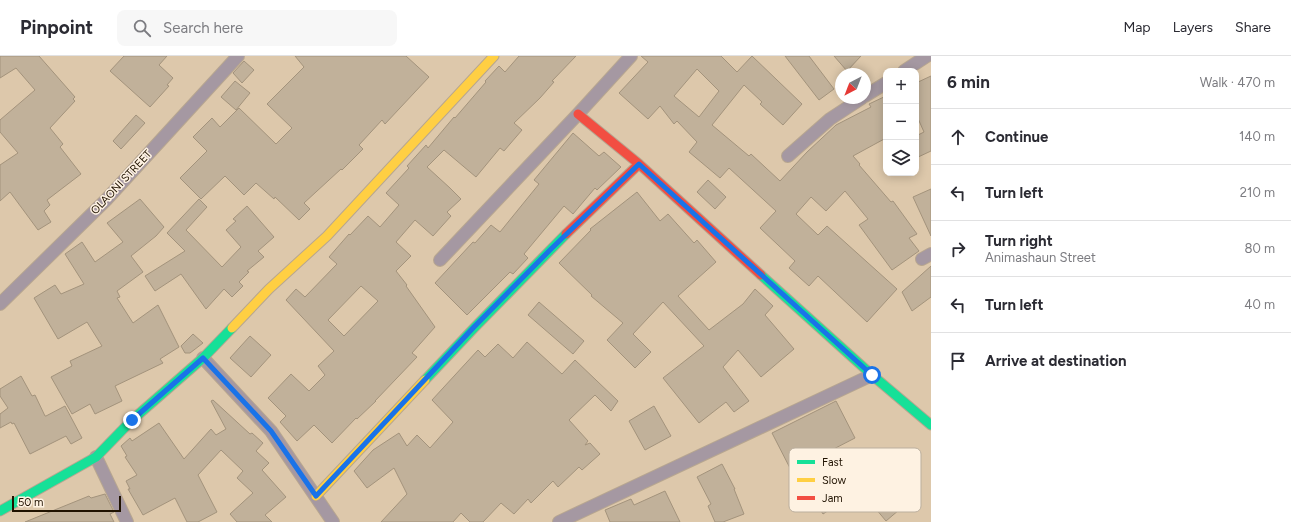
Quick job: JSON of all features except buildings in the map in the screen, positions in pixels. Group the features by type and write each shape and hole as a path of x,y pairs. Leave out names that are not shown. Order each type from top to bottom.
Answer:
{"street":[{"name":"OLAONI STREET","path":"0,304 106,200 238,56"},
{"path":"0,510 96,457 132,420 203,358 269,289 327,236 494,56"},
{"path":"440,260 631,56"},
{"path":"909,68 927,56"},
{"path":"871,92 883,85"},
{"path":"788,156 830,119 853,104"},
{"path":"578,114 639,164 872,375 931,425"},
{"path":"316,496 474,327 550,250 639,164"},
{"path":"203,358 271,431 333,522"},
{"path":"559,522 872,375"},
{"path":"96,457 127,522"}],"traffic: fast":[{"path":"425,380 566,234"},
{"path":"761,275 872,375 931,425"},
{"path":"0,511 96,457 132,420 203,358 232,328"}],"traffic: slow":[{"path":"232,328 269,289 327,236 494,56"},
{"path":"316,496 425,380"}],"traffic: jam":[{"path":"578,114 639,164 761,275"},
{"path":"566,234 639,164"}],"route":[{"path":"132,420 203,358 271,431 316,496 474,327 550,250 639,164 872,375"}]}
